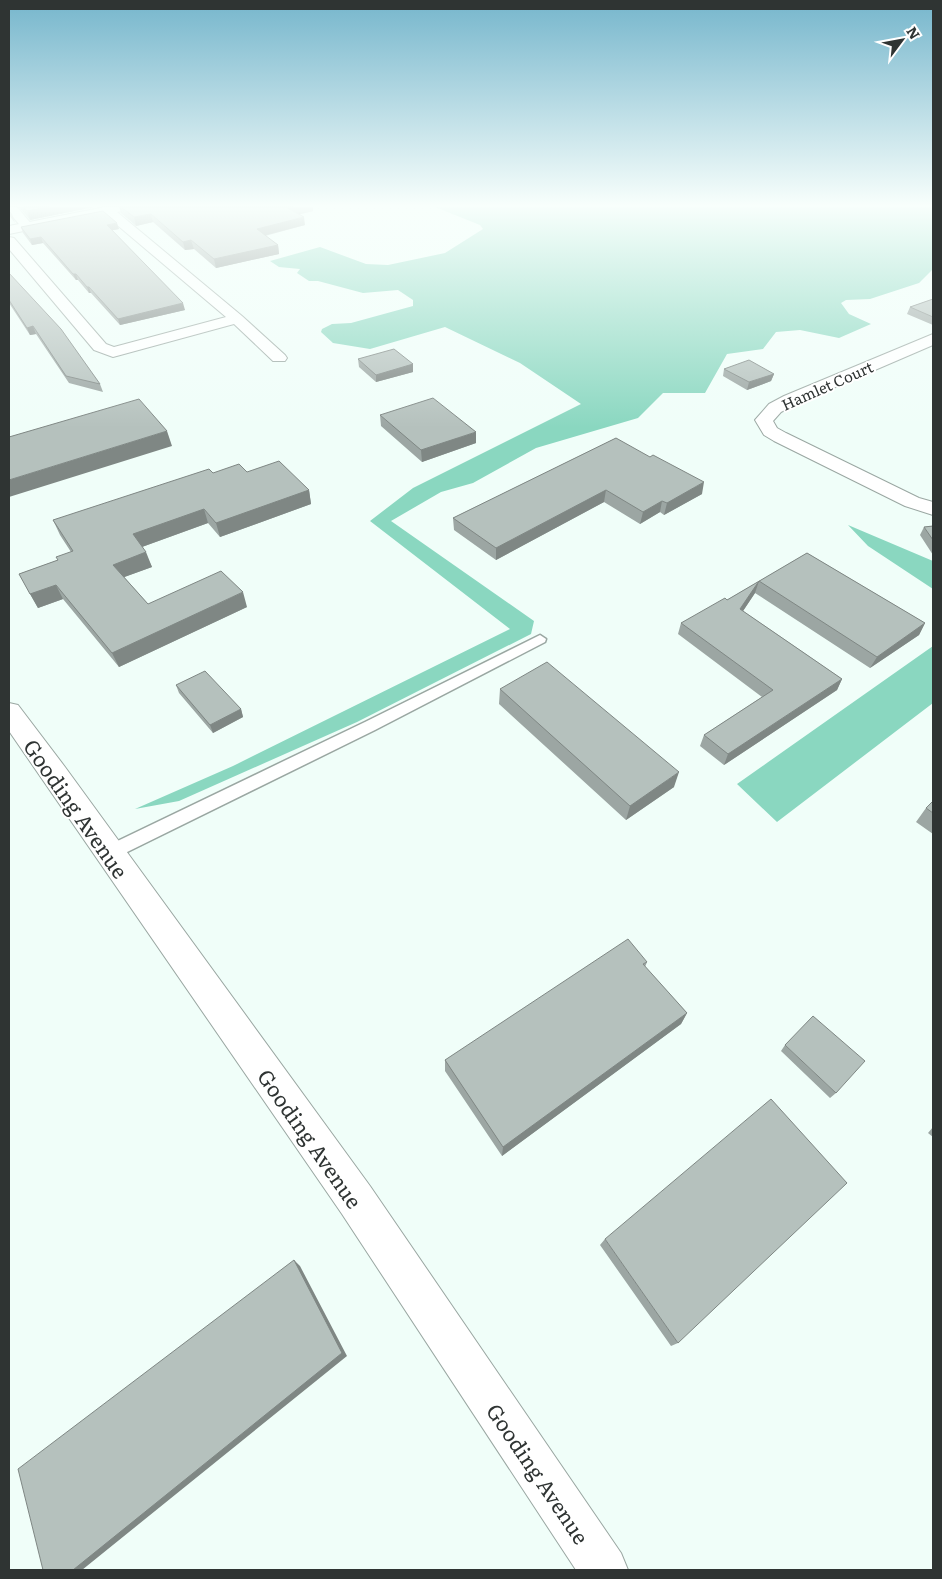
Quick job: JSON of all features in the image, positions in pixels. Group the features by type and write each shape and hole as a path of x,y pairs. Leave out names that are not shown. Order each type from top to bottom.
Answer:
{"street":[{"path":"43,281 100,347 113,352 237,319"},
{"path":"191,281 279,358"},
{"name":"Hamlet Court","path":"933,338 790,400 775,408 764,420 770,431 780,437 912,502 933,509"},
{"name":"Gooding Avenue","path":"9,712 356,1200 604,1570"}],"lane":[{"path":"109,852 370,726 540,639"}],"green space":[{"path":"309,281 921,281 870,299 846,300 841,303 849,314 871,324 839,338 800,330 776,332 763,349 727,354 705,393 663,393 638,418 536,448 473,483 441,492 391,521 534,621 531,634 357,722 179,801 135,809 233,766 510,629 370,521 413,488 581,404 520,363 445,327 370,349 333,343 321,332 322,329 332,324 351,323 413,306 413,300 398,290 363,293 318,281"},
{"path":"848,525 933,561 933,589 868,546"},
{"path":"933,646 933,703 777,822 737,784"}],"building":[{"path":"9,281 16,281 61,329 100,384 66,376 33,326 27,328 9,300"},
{"path":"82,281 161,281 183,303 118,319"},
{"path":"933,299 933,317 910,307"},
{"path":"394,349 413,364 376,375 358,359"},
{"path":"749,360 774,374 749,382 724,369"},
{"path":"433,398 476,432 421,450 380,415"},
{"path":"139,399 167,431 9,480 9,437"},
{"path":"616,438 650,457 653,455 704,482 667,503 662,501 643,512 606,490 496,548 453,518"},
{"path":"279,461 309,490 216,523 204,509 133,534 146,552 113,565 148,604 221,571 243,592 112,653 56,585 30,594 19,574 58,560 56,557 73,551 53,520 209,469 213,473 239,464 247,472"},
{"path":"933,526 933,540 924,527"},
{"path":"807,553 925,623 877,657 759,581"},
{"path":"759,581 740,609 842,679 728,754 704,735 773,690 681,623 725,598 727,600"},
{"path":"547,662 679,772 630,806 500,689"},
{"path":"205,671 241,709 210,725 176,685"},
{"path":"933,801 933,813 926,808"},
{"path":"628,939 647,962 643,964 687,1013 503,1147 445,1060"},
{"path":"813,1016 865,1061 836,1093 785,1045"},
{"path":"771,1099 847,1183 678,1343 605,1239"},
{"path":"294,1260 342,1353 73,1570 43,1570 18,1469"}]}
